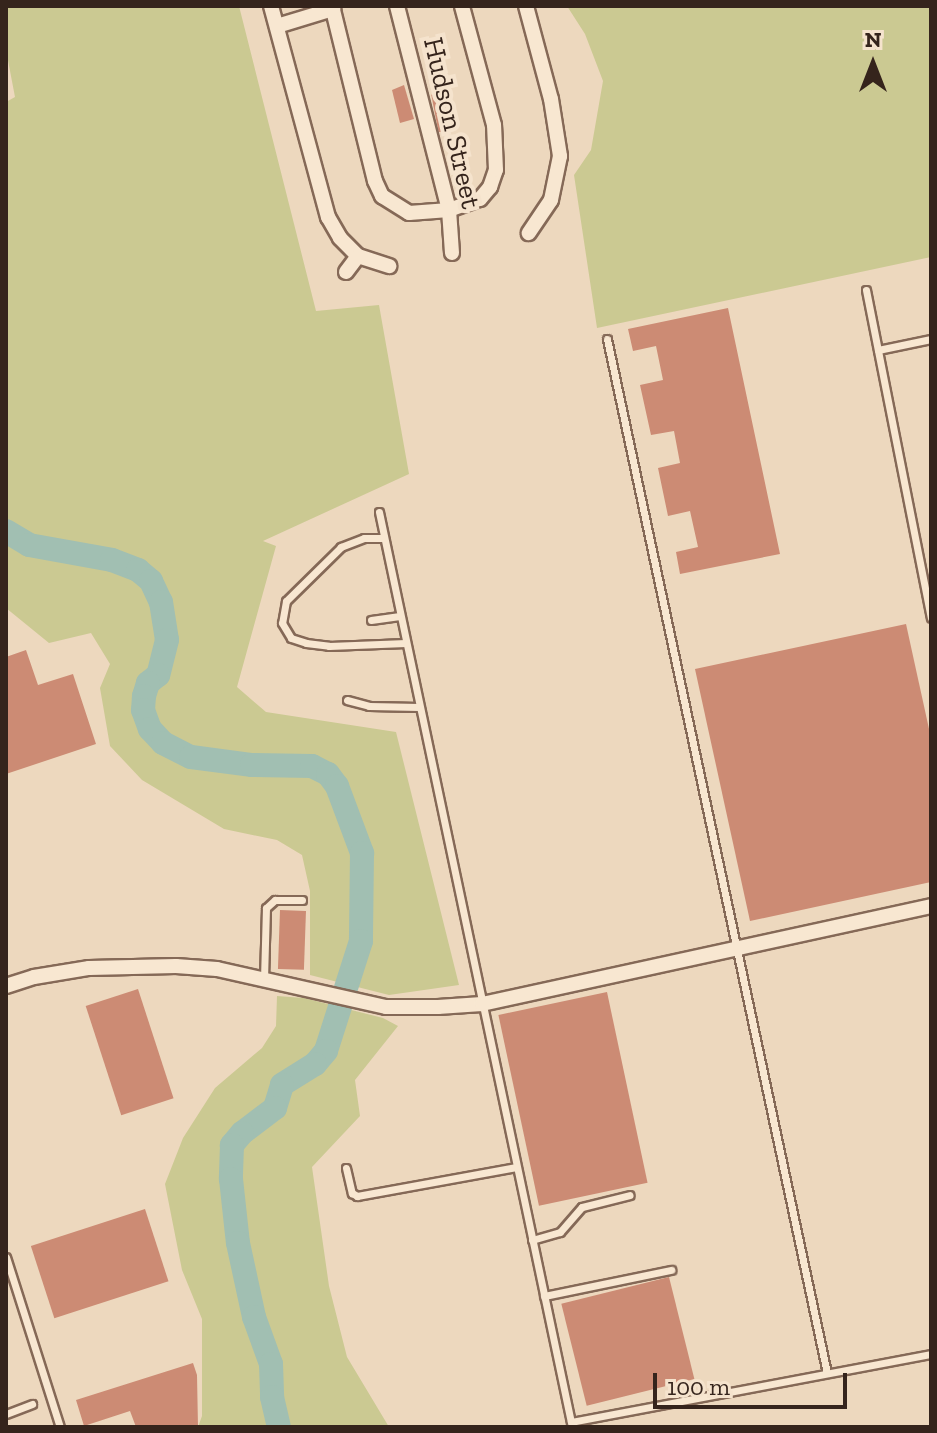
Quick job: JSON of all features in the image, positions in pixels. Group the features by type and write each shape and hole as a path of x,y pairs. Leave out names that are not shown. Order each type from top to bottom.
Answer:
{"street":[{"path":"271,6 319,195 340,238 358,256 389,266"},
{"name":"Hudson Street","path":"397,6 449,210 452,253"},
{"path":"277,26 333,8 375,181 382,196 409,213 449,210 480,199 490,187 498,157 494,125 462,6"},
{"path":"526,6 558,98 558,177 551,200 529,233"},
{"path":"346,272 358,256"},
{"path":"6,986 61,972 133,964 217,969 386,1007 412,1009 482,1004 931,906"}],"lane":[{"path":"866,290 931,618"},
{"path":"607,339 827,1373"},
{"path":"878,350 931,339"},
{"path":"379,512 571,1422 931,1354"},
{"path":"384,538 364,538 341,547 286,601 282,623 291,638 306,643 329,646 406,643"},
{"path":"371,620 400,616"},
{"path":"347,700 369,706 419,707"},
{"path":"264,981 266,908 275,900 302,900"},
{"path":"346,1168 352,1193 357,1196 516,1167"},
{"path":"532,1240 560,1232 582,1207 630,1195"},
{"path":"6,1257 60,1427"},
{"path":"544,1296 671,1270"},
{"path":"6,1414 32,1404"}],"shaded area":[{"path":"6,6 239,6 316,311 379,305 409,474 263,541 276,546 237,687 266,712 396,732 459,985 389,995 310,975 310,891 302,855 277,840 224,829 142,780 110,746 100,688 110,664 91,633 49,643 6,608 6,102 15,97 6,50"},
{"path":"567,6 931,6 931,257 597,328 574,175 591,150 603,81 585,34"},
{"path":"277,996 304,998 383,1018 398,1026 355,1080 360,1116 312,1167 329,1286 347,1357 389,1427 198,1427 202,1416 202,1319 182,1270 165,1184 183,1138 215,1088 262,1048 276,1026"}],"building":[{"path":"404,85 414,119 400,123 392,90"},
{"path":"446,92 453,129 439,132 431,95"},
{"path":"728,308 780,554 680,574 676,552 698,547 690,511 668,516 658,468 680,463 674,431 651,435 640,385 663,380 656,346 633,351 628,329"},
{"path":"906,624 931,738 931,882 750,921 695,669"},
{"path":"26,650 38,685 73,674 96,744 6,774 6,657"},
{"path":"280,910 306,911 304,970 278,969"},
{"path":"138,989 174,1098 121,1115 86,1006"},
{"path":"607,992 648,1183 539,1206 498,1015"},
{"path":"145,1209 168,1281 54,1318 31,1246"},
{"path":"669,1277 694,1379 587,1406 561,1304"},
{"path":"193,1363 197,1375 198,1427 136,1427 130,1411 84,1426 76,1400"}],"waterway":[{"path":"6,531 29,545 112,560 138,570 151,581 161,602 167,640 158,675 148,683 144,696 143,710 150,729 163,743 191,757 252,765 312,766 328,774 337,786 362,853 361,941 326,1051 315,1064 282,1085 275,1108 242,1133 232,1145 231,1179 238,1243 254,1317 271,1364 272,1397 279,1427"}]}
